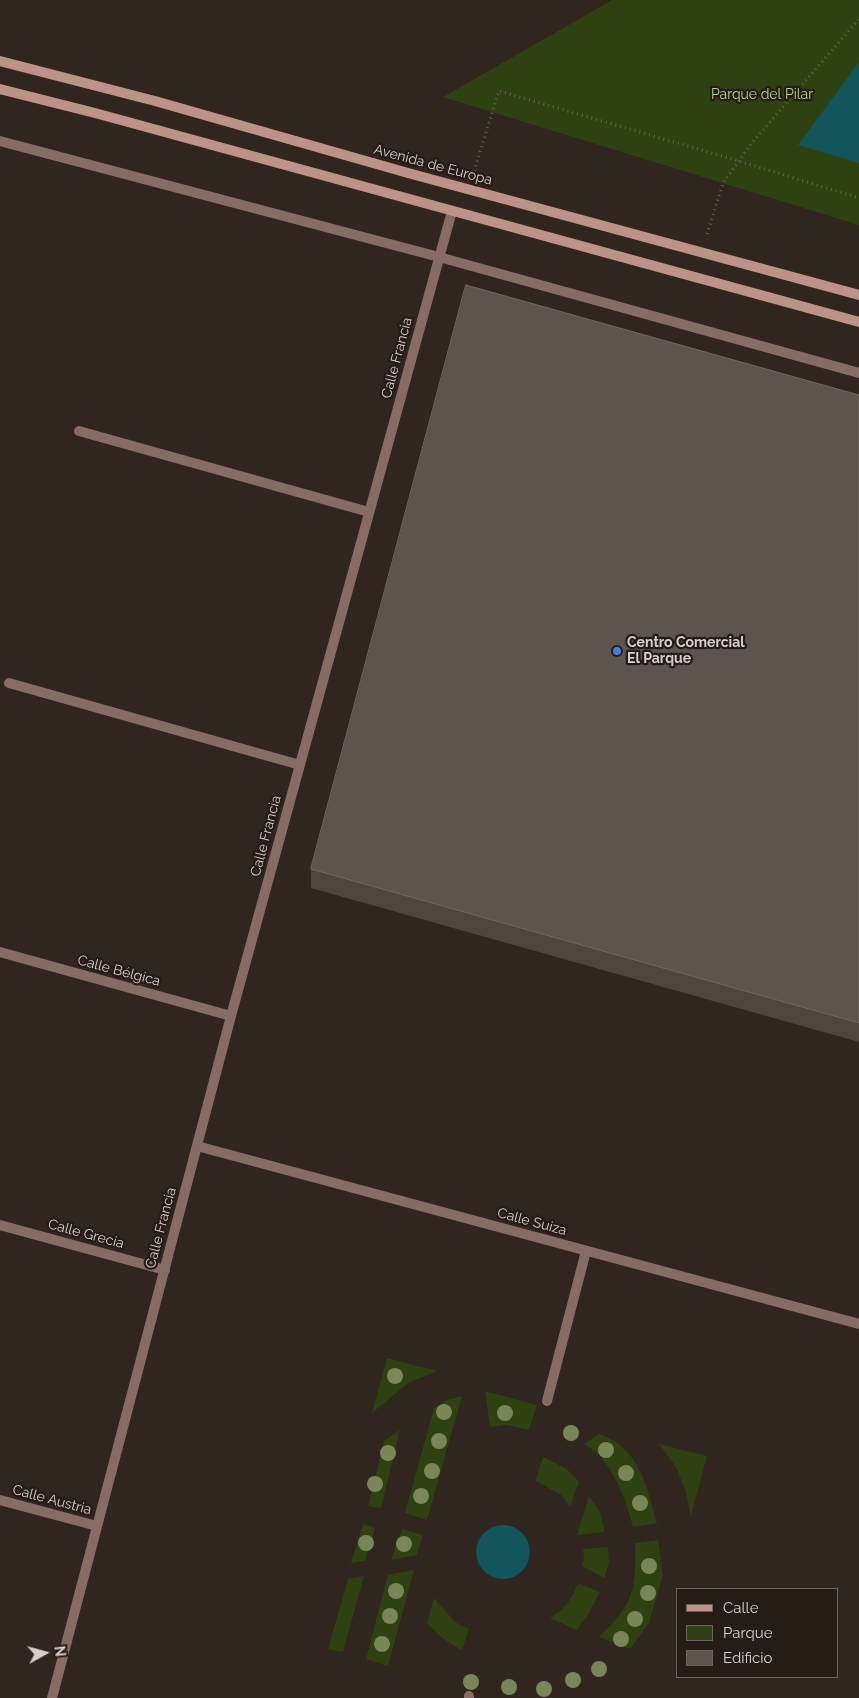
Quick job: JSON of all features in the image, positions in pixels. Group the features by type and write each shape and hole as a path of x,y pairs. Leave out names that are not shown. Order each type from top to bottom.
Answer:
{"main road":[{"name":"Avenida de Europa","path":"0,62 156,101 469,190 859,295"},
{"path":"0,89 95,113 859,322"}],"street":[{"path":"0,141 439,257 859,373"},
{"name":"Calle Francia","path":"52,1698 231,1016 452,211"},
{"path":"79,431 369,512"},
{"path":"9,683 300,765"},
{"name":"Calle Bélgica","path":"0,952 231,1016"},
{"name":"Calle Suiza","path":"197,1146 859,1324"},
{"name":"Calle Grecia","path":"0,1225 164,1270"},
{"path":"547,1401 586,1251"},
{"name":"Calle Austria","path":"0,1500 97,1526"}],"path":[{"path":"702,252 723,183 751,144 859,19"},
{"path":"469,190 499,91 859,198"}],"green space":[{"name":"Parque del Pilar","path":"612,0 859,0 859,225 443,97"},
{"path":"387,1358 437,1371 408,1383 372,1413"},
{"path":"485,1391 537,1405 529,1430 507,1425 490,1427"},
{"path":"462,1396 427,1520 405,1513 434,1408 447,1400"},
{"path":"400,1430 381,1508 368,1506 384,1441"},
{"path":"599,1434 620,1445 634,1461 644,1481 657,1523 633,1527 616,1480 598,1454 584,1444"},
{"path":"659,1444 707,1456 691,1516 686,1492 676,1467"},
{"path":"543,1457 567,1469 579,1482 570,1507 560,1494 535,1481"},
{"path":"589,1496 600,1512 605,1532 577,1535"},
{"path":"363,1524 375,1528 365,1561 351,1563"},
{"path":"402,1529 423,1535 417,1555 391,1560"},
{"path":"658,1540 663,1575 649,1623 630,1649 599,1637 620,1615 630,1595 635,1573 635,1543"},
{"path":"608,1547 609,1564 604,1578 582,1566 584,1558 583,1549"},
{"path":"414,1570 388,1666 366,1659 388,1575"},
{"path":"364,1576 343,1652 328,1649 348,1579"},
{"path":"578,1583 600,1592 577,1630 550,1618 567,1603"},
{"path":"434,1598 455,1622 469,1629 462,1650 452,1645 427,1623"}],"water":[{"path":"859,62 859,163 798,145"},
{"path":"498,1525 508,1525 518,1529 526,1537 530,1552 526,1567 518,1575 508,1579 498,1579 488,1575 480,1567 476,1557 476,1547 480,1537 488,1529"}],"building":[{"name":"Centro Comercial El Parque","path":"466,285 859,395 859,1023 311,869"}],"place":[{"name":"Centro Comercial El Parque","path":"617,651"}]}
